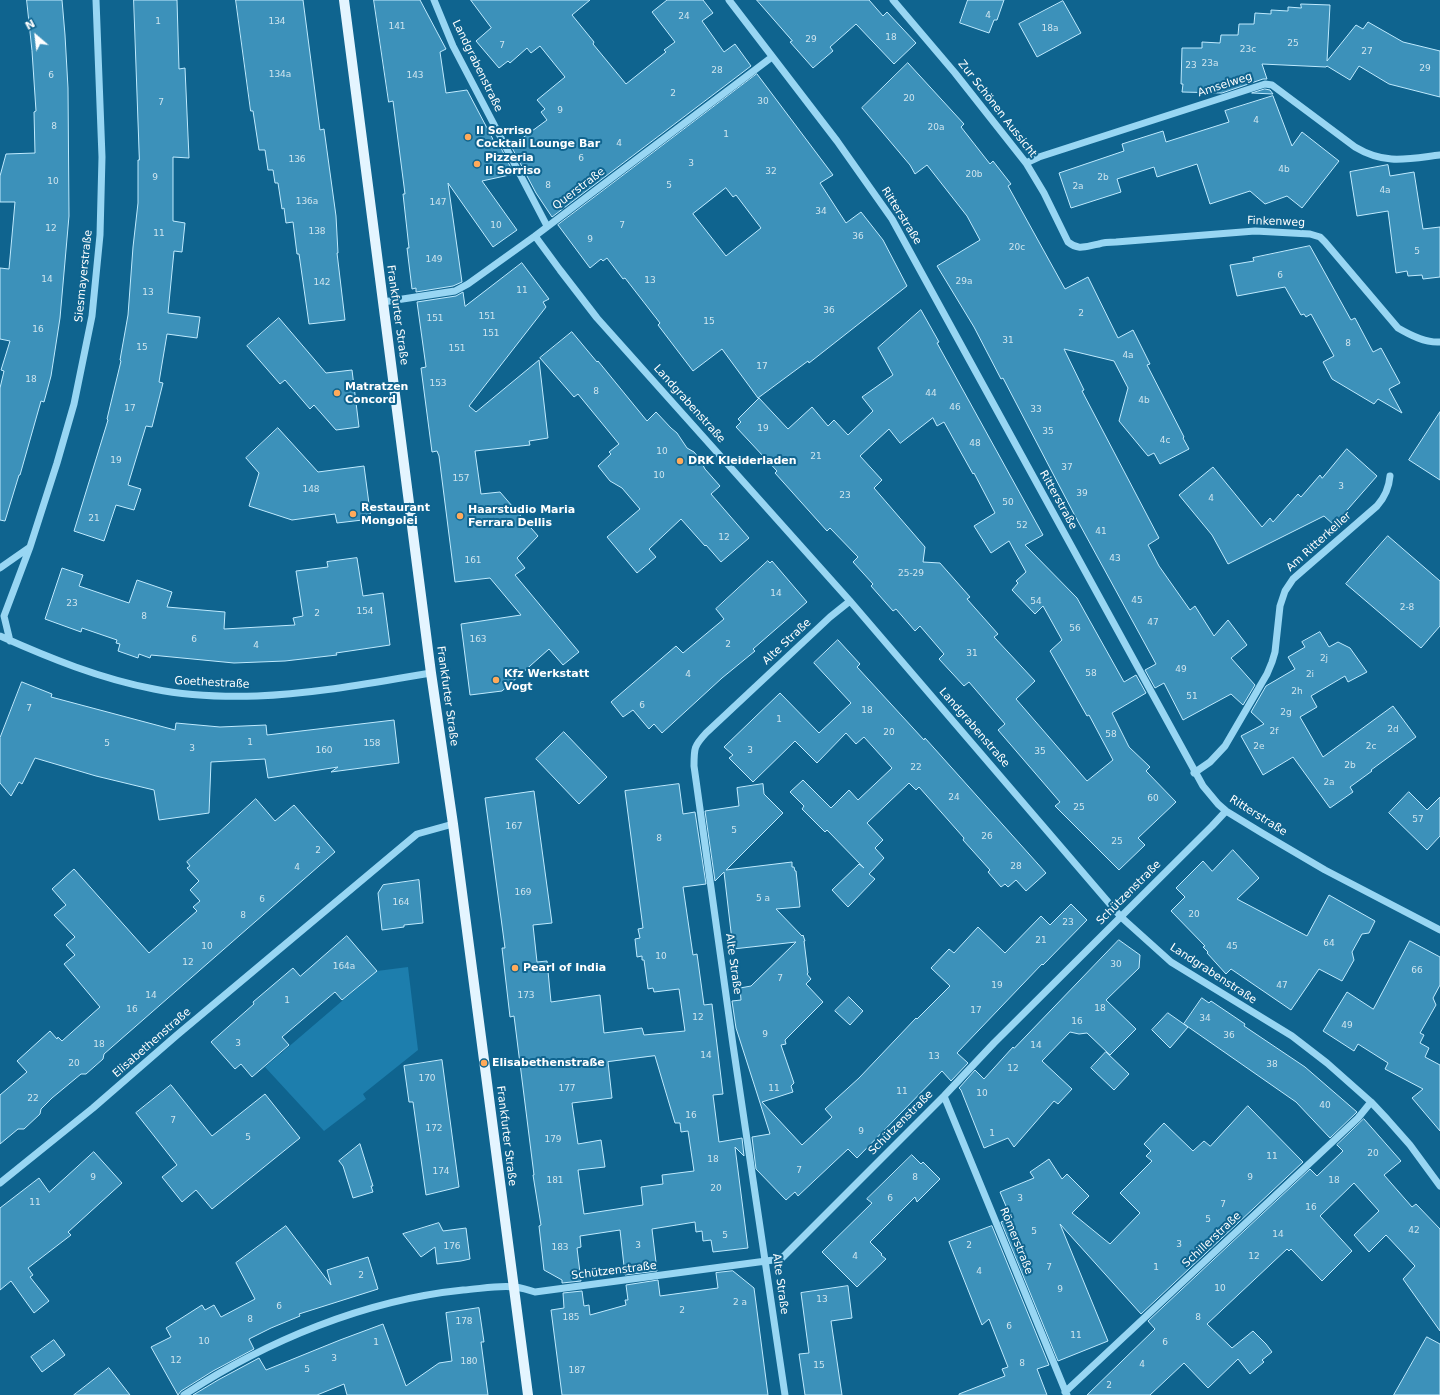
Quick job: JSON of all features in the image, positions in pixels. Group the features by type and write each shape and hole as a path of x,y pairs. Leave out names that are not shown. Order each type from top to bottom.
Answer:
{"main road":[{"name":"Frankfurter Straße","path":"344,0 528,1395"}],"street":[{"name":"Siesmayerstraße","path":"10,641 4,616 30,547 74,404 86,348 95,294 100,235 102,157 96,0"},
{"name":"Landgrabenstraße","path":"434,0 453,46 547,226"},
{"name":"Ritterstraße","path":"729,0 837,141 892,219 1194,773 1212,798 1226,810 1325,870 1440,930"},
{"name":"Zur Schönen Aussicht","path":"893,0 955,73 1026,163 1044,193 1068,242"},
{"name":"Querstraße","path":"383,302 461,288 535,236 772,57"},
{"name":"Amselweg","path":"1026,163 1046,155 1265,84 1272,86 1366,154 1390,160 1440,155"},
{"name":"Finkenweg","path":"1068,242 1074,247 1080,247 1116,242 1243,231 1316,235 1326,242 1398,328 1414,336 1440,342"},
{"name":"Landgrabenstraße","path":"535,236 597,318 850,601 1121,917 1171,962 1292,1036 1327,1063 1371,1102 1410,1145 1440,1186"},
{"name":"Am Ritterkeller","path":"1194,773 1210,762 1225,746 1267,674 1275,652 1280,606 1285,591 1293,579 1377,506 1389,487 1390,476"},
{"path":"0,568 30,547"},
{"name":"Alte Straße","path":"785,1395 733,1045 694,766 694,750 697,743 706,733 824,622 850,601"},
{"name":"Goethestraße","path":"0,636 89,672 122,682 187,694 258,696 284,694 432,672"},
{"name":"Schützenstraße","path":"184,1395 222,1372 298,1334 382,1306 435,1293 494,1287 514,1287 536,1292 781,1259 944,1096 994,1043 1212,826 1226,810"},
{"name":"Elisabethenstraße","path":"0,1183 93,1108 189,1025 417,834 453,824"},
{"name":"Römerstraße","path":"944,1096 1066,1393"},
{"name":"Schillerstraße","path":"1066,1393 1352,1123 1371,1102"}],"shaded area":[{"path":"408,967 418,1050 363,1094 366,1099 324,1131 265,1067 377,971"}],"building":[{"path":"27,0 62,0 68,88 69,216 60,318 51,376 44,402 41,401 5,521 0,520 0,388 4,371 1,370 10,341 0,339 0,268 9,269 15,202 0,202 0,176 6,154 35,153 34,112 36,111"},
{"path":"134,0 177,0 179,69 185,68 189,158 173,157 173,221 185,223 182,252 174,251 168,313 200,317 197,338 167,334 159,382 163,383 152,427 146,426 128,485 141,489 134,510 116,505 104,541 74,531 108,420 121,361 128,315 138,203 139,160"},
{"path":"236,0 303,0 320,130 324,129 336,216 337,253 345,320 309,324 293,222 286,223 278,183 275,183 273,170 268,170 265,150 259,150 253,111 251,111"},
{"path":"374,0 420,0 446,49 440,52 446,93 467,90 497,147 500,146 514,174 482,181 517,230 493,247 448,183 462,282 453,286 416,292 416,288 412,289 403,194 405,194 393,101 389,102"},
{"path":"471,0 590,0 572,15 594,42 593,44 626,84 666,52 664,50 675,42 652,12 667,0 703,0 713,13 702,21 724,52 735,44 751,66 552,217 536,193 510,144 517,142 547,120 541,112 545,109 537,100 565,77 540,46 531,53 527,48 510,63 508,61 499,68 476,41 491,28"},
{"path":"757,0 869,0 883,16 887,12 916,43 894,64 856,24 830,47 833,51 813,68 790,42 792,41"},
{"path":"968,0 1004,0 997,20 994,20 989,33 960,23"},
{"path":"1063,1 1081,33 1037,57 1019,24"},
{"path":"1301,4 1330,5 1327,61 1356,25 1363,29 1368,22 1403,42 1440,51 1440,97 1389,84 1359,66 1350,80 1327,66 1262,64 1267,79 1222,93 1182,92 1182,48 1202,48 1202,42 1220,43 1221,35 1238,35 1239,24 1254,24 1255,13 1271,14 1271,10 1288,11 1288,7 1301,8"},
{"path":"908,63 964,124 961,127 990,164 993,161 1011,184 1008,186 1065,289 1088,277 1118,338 1133,330 1150,364 1147,365 1189,449 1160,464 1154,453 1148,456 1119,421 1128,388 1114,361 1064,349 1084,390 1082,391 1159,538 1148,545 1159,566 1190,610 1195,606 1214,636 1228,620 1247,645 1231,658 1255,685 1243,705 1231,694 1183,720 1164,683 1155,688 1145,670 1156,664 1074,514 1003,378 1001,379 974,327 937,266 980,240 967,216 927,165 915,174 910,165 862,108"},
{"path":"757,74 833,175 820,183 846,223 861,212 883,240 907,286 809,363 808,361 758,398 722,349 693,371 658,325 660,323 625,278 623,279 607,258 603,261 601,259 590,268 558,225","holes":["726,188 733,197 736,195 761,228 726,256 693,214"]},
{"path":"1265,89 1270,90 1273,94 1252,93"},
{"path":"1273,96 1292,146 1302,132 1339,161 1302,208 1287,196 1265,204 1250,191 1210,204 1197,164 1157,177 1154,167 1117,179 1121,192 1071,208 1059,173 1124,151 1122,144 1163,131 1166,142 1229,122 1225,111"},
{"path":"1388,165 1390,176 1414,172 1423,229 1440,227 1440,277 1423,279 1422,275 1408,276 1407,271 1396,273 1388,211 1357,216 1350,172"},
{"path":"1310,246 1351,320 1355,318 1373,352 1381,348 1400,383 1389,389 1402,413 1378,399 1374,404 1332,379 1323,362 1334,356 1311,314 1306,317 1304,314 1301,315 1285,287 1237,296 1230,265 1254,261 1253,258"},
{"path":"522,263 549,299 543,302 546,307 469,406 476,412 539,360 548,438 529,441 530,445 475,451 481,494 500,492 538,536 517,558 525,568 515,575 579,652 563,665 549,649 502,691 470,695 461,624 521,615 490,578 455,582 439,456 437,451 432,452 421,368 426,367 417,302 456,296 463,292 465,306"},
{"path":"921,310 939,342 937,343 1043,535 1025,545 1077,598 1124,682 1136,675 1146,693 1112,713 1129,747 1150,767 1146,771 1176,802 1138,838 1145,845 1119,870 1055,806 1060,802 998,730 1005,724 969,682 964,686 939,659 944,654 920,626 915,631 896,609 893,611 871,586 873,584 853,562 858,557 830,528 827,531 775,473 777,471 736,427 741,422 738,419 759,398 788,429 812,407 828,426 834,420 848,435 873,411 862,397 893,375 878,348","holes":["933,418 937,426 944,422 973,474 974,473 995,513 974,526 991,553 1009,541 1026,572 1016,581 1018,583 1012,590 1035,614 1043,606 1062,640 1050,651 1087,716 1089,715 1113,760 1087,781 1016,699 1035,681 994,637 998,634 967,599 970,597 940,563 923,562 925,547 874,488 882,480 860,456 889,429 900,443"]},
{"path":"279,318 326,373 352,370 359,427 336,430 314,405 310,409 285,380 280,384 247,346"},
{"path":"572,332 647,421 656,412 677,433 687,448 694,452 705,469 720,486 711,494 749,538 721,562 681,519 649,549 656,557 637,573 607,537 640,509 622,488 610,481 598,466 611,454 609,452 619,444 578,394 574,397 540,358"},
{"path":"1440,412 1440,480 1409,460"},
{"path":"278,428 318,472 364,466 371,519 337,523 335,514 292,520 249,506 259,473 246,458"},
{"path":"1347,449 1377,476 1334,525 1324,516 1228,564 1212,535 1179,495 1213,467 1262,527 1270,518 1273,522 1298,494 1301,497 1320,475 1322,478"},
{"path":"1388,536 1440,581 1440,626 1421,648 1346,584"},
{"path":"357,558 363,596 383,593 390,645 336,653 337,655 285,661 234,663 151,655 150,658 139,654 138,658 118,651 120,644 116,643 117,640 82,628 81,632 45,619 62,568 83,575 79,586 129,603 137,580 172,592 167,607 225,612 224,629 295,625 293,618 303,616 296,571 328,567 327,562"},
{"path":"768,561 770,563 772,561 807,602 753,649 755,651 722,678 662,733 654,724 649,729 633,710 623,717 611,702 676,646 683,653 724,619 716,609"},
{"path":"1320,632 1329,647 1338,642 1350,648 1367,672 1348,682 1345,676 1311,696 1317,707 1300,717 1323,757 1393,706 1416,737 1350,787 1353,792 1330,808 1293,757 1263,775 1241,736 1264,724 1251,712 1266,686 1295,669 1288,657 1305,647 1302,642"},
{"path":"838,640 860,664 857,667 924,740 925,738 1046,873 1026,891 1016,880 1008,887 1005,884 1001,887 988,872 990,870 963,840 964,838 919,787 916,790 909,783 867,823 883,840 875,848 884,858 869,874 875,879 848,907 832,890 859,864 864,868 827,830 825,832 802,809 804,806 790,792 803,780 831,808 849,790 858,800 892,768 864,737 856,744 846,733 817,763 795,741 753,782 729,758 733,755 724,747 780,693 819,733 851,703 814,663"},
{"path":"22,682 52,694 51,697 175,730 176,723 220,727 266,725 267,735 394,720 399,763 331,772 338,767 268,778 265,759 211,762 209,813 159,820 154,790 96,776 35,758 22,784 19,782 11,796 0,783 0,738"},
{"path":"564,732 607,777 579,804 536,759"},
{"path":"679,784 683,814 695,812 706,884 683,887 693,955 697,954 704,1005 712,1004 723,1094 713,1095 719,1142 742,1138 744,1156 735,1147 748,1248 713,1252 711,1240 703,1241 702,1231 696,1232 695,1222 652,1229 657,1271 625,1275 620,1230 580,1236 581,1247 577,1248 581,1281 562,1283 562,1280 544,1270 539,1226 541,1225 533,1175 514,1016 510,1017 502,948 505,948 485,798 534,791 552,923 533,925 537,962 547,961 551,1002 600,995 604,1033 642,1028 644,1035 685,1031 679,989 654,992 653,988 648,989 644,960 642,960 642,956 637,957 635,939 640,938 638,929 643,928 625,791","holes":["655,1056 675,1123 680,1123 681,1132 688,1131 694,1171 662,1175 663,1184 641,1187 643,1205 584,1214 578,1170 605,1167 601,1140 578,1144 572,1103 612,1098 608,1062"]},
{"path":"763,784 764,794 783,813 726,870 792,862 792,867 794,867 796,871 800,907 776,909 802,936 803,935 805,941 807,974 811,979 806,984 823,1002 785,1040 786,1044 781,1045 794,1083 791,1086 793,1092 762,1102 802,1145 832,1117 825,1109 859,1078 916,1018 917,1019 950,986 931,968 949,949 954,953 978,927 1005,953 1041,916 1050,925 1071,904 1087,920 1043,965 1042,964 957,1053 968,1063 951,1081 942,1071 857,1158 848,1149 798,1196 795,1192 786,1200 756,1169 752,1137 770,1134 736,1028 732,1001 741,1000 740,988 751,986 796,942 733,949 724,872 715,881 705,811 739,806 737,788"},
{"path":"1409,792 1427,810 1440,797 1440,836 1427,850 1389,813"},
{"path":"256,799 275,821 294,805 335,852 104,1054 103,1059 86,1074 81,1074 52,1098 41,1109 40,1114 24,1129 18,1129 0,1144 0,1095 27,1072 17,1061 50,1031 57,1039 58,1037 62,1041 100,1007 64,964 75,955 66,945 75,937 54,915 66,905 52,889 74,869 149,953 197,911 193,907 200,901 190,890 199,881 187,868 190,866 187,862"},
{"path":"1233,850 1259,878 1237,899 1307,936 1329,895 1375,921 1369,933 1362,934 1352,952 1354,960 1342,981 1319,969 1291,1010 1231,969 1226,974 1207,953 1208,952 1203,947 1205,946 1171,911 1185,897 1176,888 1203,861 1212,871"},
{"path":"419,880 423,923 404,925 404,927 382,930 378,893 383,885"},
{"path":"347,936 377,971 342,1000 335,992 282,1037 289,1045 252,1077 241,1064 235,1069 211,1042 254,1004 253,1002 293,968 300,976"},
{"path":"1119,940 1140,955 1139,968 1106,1000 1136,1029 1110,1055 1087,1033 1079,1034 1070,1032 1042,1061 1072,1089 1058,1104 1054,1101 1014,1147 1008,1138 984,1148 959,1088 975,1070 984,1079 1013,1047 1014,1048"},
{"path":"1410,941 1440,957 1440,985 1433,998 1436,1005 1420,1033 1424,1035 1420,1043 1429,1048 1425,1057 1440,1065 1440,1131 1412,1098 1423,1089 1385,1069 1388,1063 1358,1044 1354,1051 1323,1031 1347,992 1373,1009"},
{"path":"849,997 863,1011 850,1025 835,1011"},
{"path":"1202,998 1209,1003 1211,1001 1245,1024 1244,1026 1305,1067 1357,1112 1330,1138 1296,1102 1184,1024"},
{"path":"1168,1013 1188,1027 1170,1048 1152,1030"},
{"path":"1106,1052 1129,1074 1114,1090 1091,1068"},
{"path":"442,1060 459,1187 426,1195 413,1102 409,1102 404,1066"},
{"path":"171,1085 212,1136 265,1094 300,1138 212,1209 196,1190 182,1202 162,1177 177,1165 136,1113"},
{"path":"1248,1106 1303,1162 1141,1314 1060,1224 1108,1341 1058,1361 1001,1222 1011,1218 1000,1192 1034,1178 1030,1172 1049,1159 1062,1179 1067,1174 1089,1196 1072,1213 1110,1244 1140,1213 1120,1193 1152,1161 1146,1156 1151,1151 1144,1144 1164,1123 1193,1151 1204,1141 1210,1146"},
{"path":"1364,1119 1401,1161 1384,1175 1412,1207 1416,1204 1440,1229 1440,1331 1403,1279 1415,1266 1386,1235 1369,1252 1354,1235 1379,1211 1354,1183 1320,1216 1352,1251 1322,1281 1291,1249 1289,1251 1287,1249 1207,1324 1232,1348 1253,1331 1266,1344 1272,1352 1262,1360 1264,1362 1250,1374 1238,1359 1208,1388 1184,1363 1150,1395 1087,1395 1155,1329 1148,1321 1310,1169 1317,1176 1343,1151 1337,1145"},
{"path":"360,1144 373,1186 371,1186 373,1192 353,1198 343,1166 339,1161"},
{"path":"94,1152 122,1183 68,1232 71,1235 28,1268 33,1275 30,1277 49,1301 34,1313 11,1281 0,1290 0,1208 39,1178 49,1192"},
{"path":"912,1155 921,1164 923,1162 940,1179 917,1202 915,1197 870,1242 886,1259 857,1287 822,1252 872,1203 867,1199"},
{"path":"439,1223 443,1231 466,1228 470,1259 437,1264 435,1247 421,1257 403,1234"},
{"path":"286,1226 331,1285 327,1270 368,1257 378,1289 299,1314 300,1316 249,1339 254,1349 213,1371 181,1391 178,1395 151,1347 171,1337 166,1328 202,1305 205,1310 214,1305 221,1317 255,1299 236,1263"},
{"path":"992,1226 1049,1365 1037,1369 1047,1395 959,1395 1005,1376 1002,1369 1008,1367 989,1319 982,1325 949,1242"},
{"path":"733,1271 754,1288 768,1395 562,1395 551,1310 564,1308 563,1293 582,1291 584,1306 589,1305 590,1315 626,1305 625,1300 628,1300 626,1285 658,1280 660,1296 718,1288 716,1273"},
{"path":"848,1286 852,1318 831,1321 842,1395 805,1395 799,1354 809,1353 801,1293"},
{"path":"479,1308 484,1342 481,1342 488,1395 347,1395 344,1384 317,1395 193,1395 259,1358 266,1370 383,1324 406,1386 439,1363 452,1361 446,1313"},
{"path":"1427,1337 1440,1344 1440,1395 1394,1395"},
{"path":"54,1340 65,1355 42,1372 31,1357"},
{"path":"109,1368 130,1395 74,1395"}],"place":[{"name":"Il Sorriso Cocktail Lounge Bar","path":"468,137"},
{"name":"Pizzeria Il Sorriso","path":"477,164"},
{"name":"Matratzen Concord","path":"337,393"},
{"name":"DRK Kleiderladen","path":"680,461"},
{"name":"Restaurant Mongolei","path":"353,514"},
{"name":"Haarstudio Maria Ferrara Dellis","path":"460,516"},
{"name":"Kfz Werkstatt Vogt","path":"496,680"},
{"name":"Pearl of India","path":"515,968"},
{"name":"Elisabethenstraße","path":"484,1063"}]}
